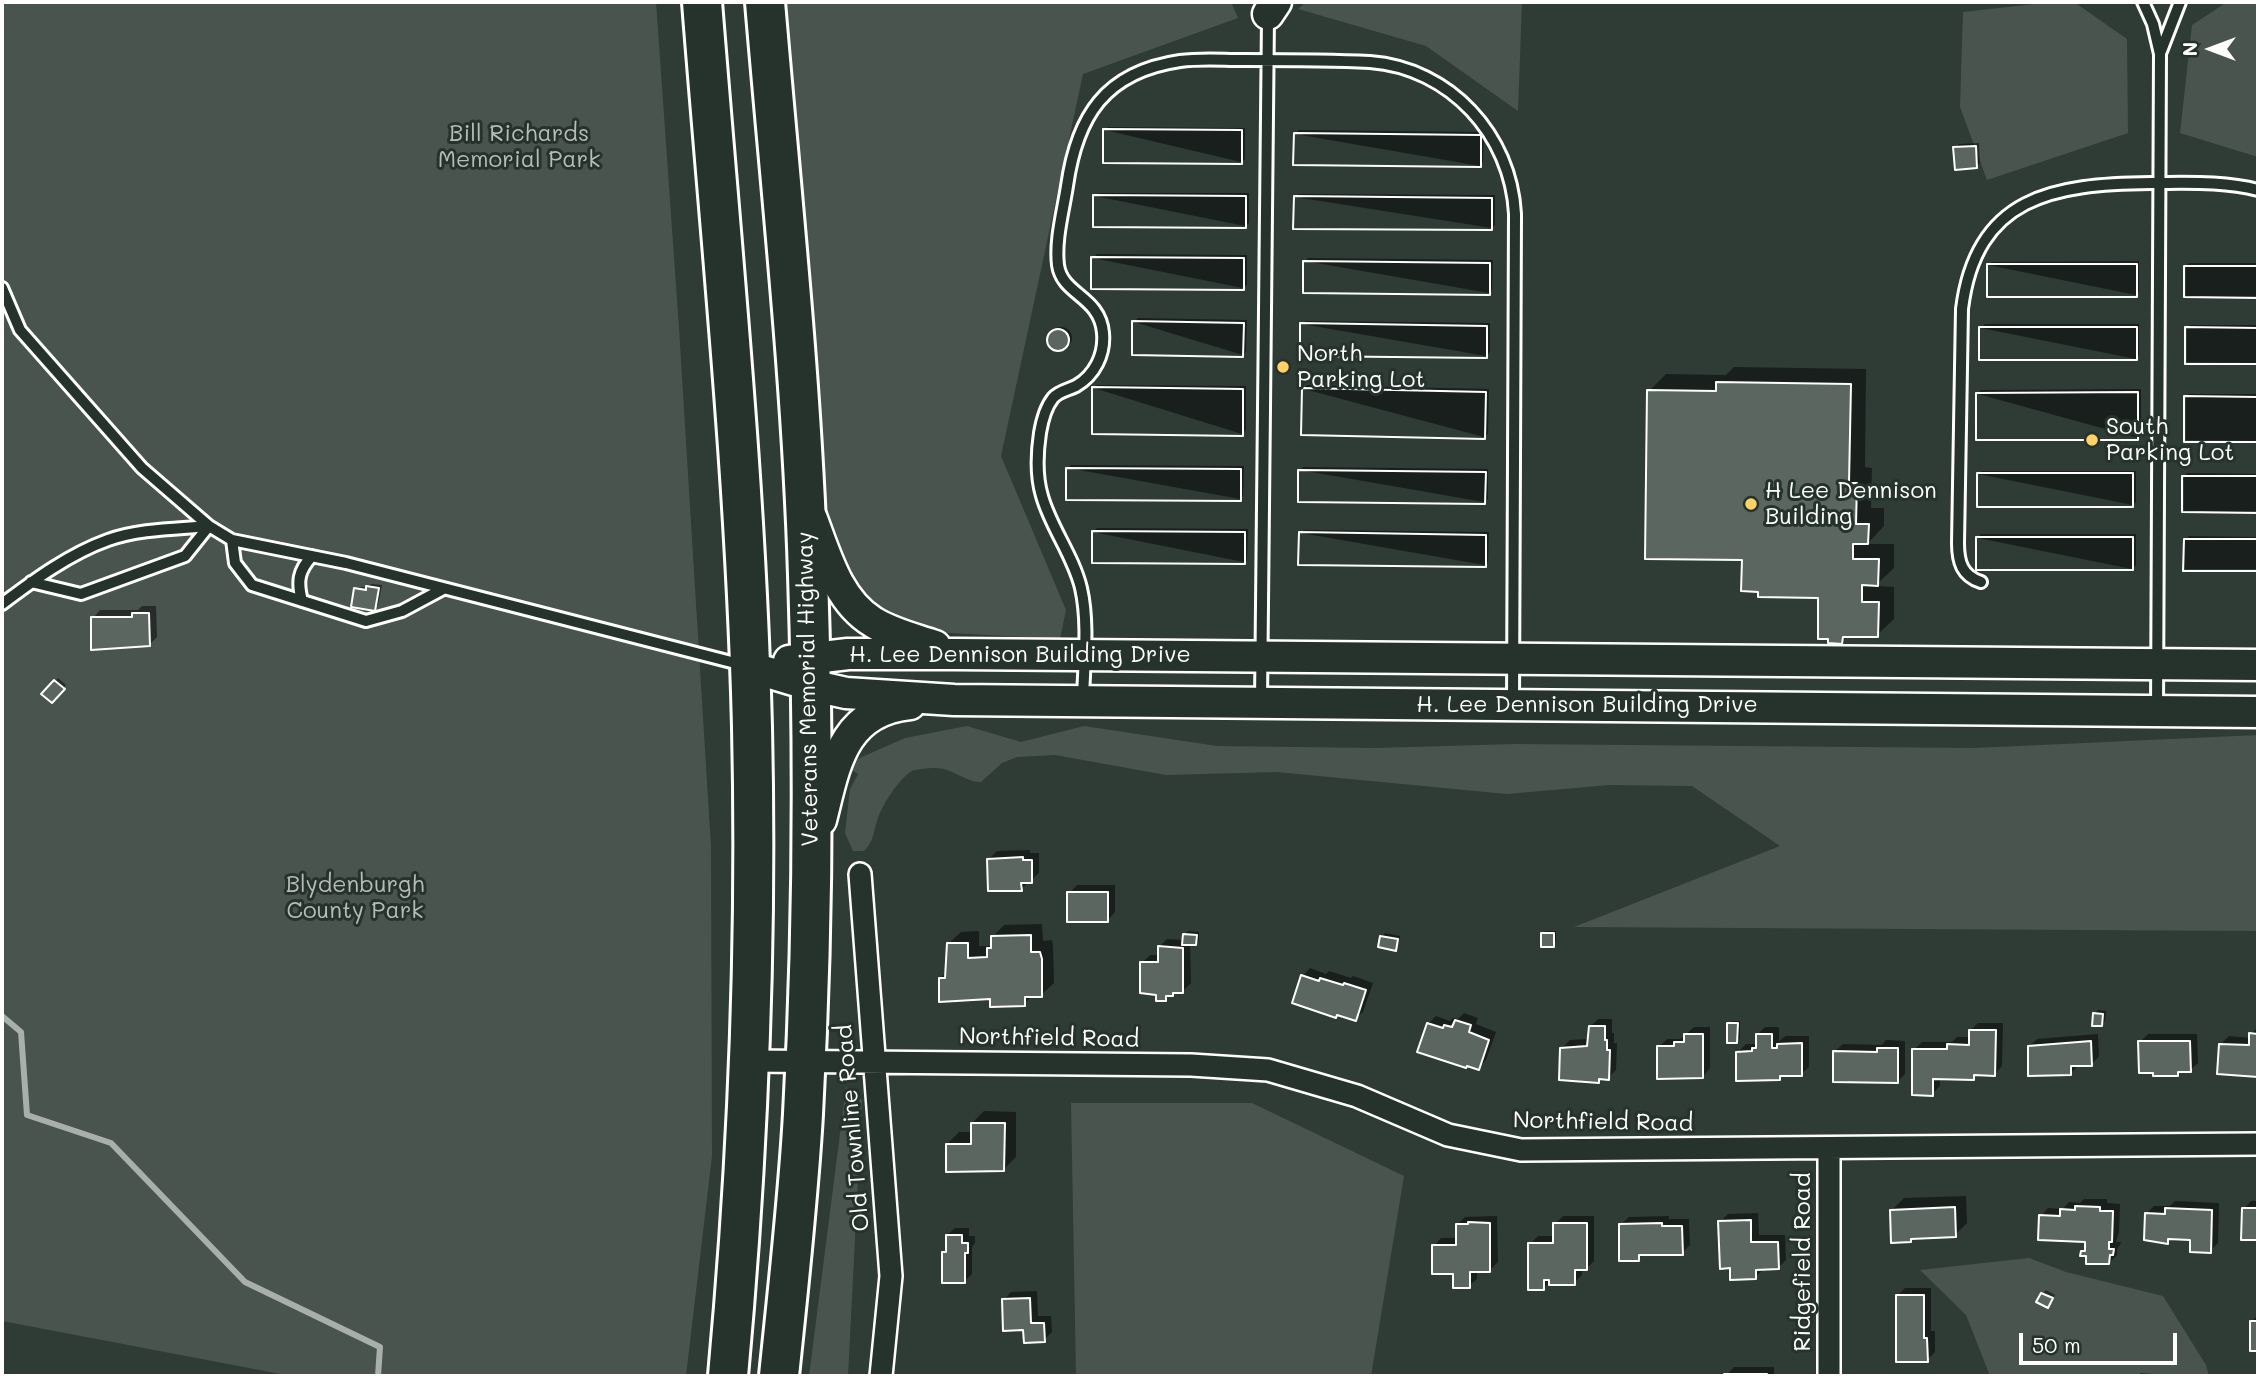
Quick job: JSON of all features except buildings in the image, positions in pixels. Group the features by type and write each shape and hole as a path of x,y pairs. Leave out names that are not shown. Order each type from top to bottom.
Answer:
{"highway":[{"path":"702,2 740,488 750,667 753,806 750,1061 744,1194 728,1376"},
{"name":"Veterans Memorial Highway","path":"765,2 794,342 804,499 810,671 811,858 805,1061 799,1172 779,1376"}],"street":[{"path":"770,56 780,2"},
{"path":"804,499 836,579 856,608 865,617 887,629 955,654"},
{"name":"H. Lee Dennison Building Drive","path":"810,671 848,654 2258,666"},
{"path":"1775,707 1777,660"},
{"name":"H. Lee Dennison Building Drive","path":"750,667 810,671 846,693 954,700 2258,712"},
{"path":"811,858 838,755 858,726 877,713 894,706 954,700"},
{"name":"Old Townline Road","path":"860,874 891,1276 881,1376"},
{"name":"Northfield Road","path":"750,1061 1191,1065 1268,1070 1357,1096 1448,1135 1521,1150 2258,1144"},
{"name":"Ridgefield Road","path":"1829,1149 1829,1376"}],"lane":[{"path":"2143,2 2153,24 2160,54 2157,711"},
{"path":"2160,54 2180,2"},
{"path":"1261,704 1267,60 1270,6"},
{"path":"1083,702 1082,592 1045,505 1038,472 1040,432 1047,408 1060,392 1080,384 1095,369 1103,341 1101,321 1093,305 1071,289 1060,274 1058,266 1058,242 1074,145 1087,117 1098,103 1121,81 1135,74 1182,61 1267,60 1378,62 1416,71 1470,108 1481,120 1507,167 1514,192 1515,214 1513,705"},
{"path":"1981,582 1968,576 1963,570 1958,554 1961,326 1964,292 1973,259 1980,247 1998,223 2022,206 2055,192 2088,185 2210,183 2258,190"},
{"path":"2,288 20,330 142,468 209,526 232,540 312,556 750,667"},
{"path":"2,604 68,559 108,540 150,531 209,526"},
{"path":"31,582 81,594 185,556 209,526"},
{"path":"232,540 235,563 252,585 366,621 402,611 443,589"},
{"path":"302,601 298,584 301,568 312,556"}],"green space":[{"name":"Blydenburgh County Park","path":"2,2 656,2 711,847 712,1156 686,1376 291,1376 2,1321"},
{"path":"785,2 1231,2 1238,18 1083,74 1001,456 1066,610 1060,639 933,632 877,618 823,532"},
{"path":"1306,2 1522,2 1518,111 1426,46 1298,9"},
{"path":"2074,2 2127,39 2128,133 1987,180 1960,107 1963,12"},
{"path":"2227,2 2258,2 2258,157 2180,133 2192,25"},
{"path":"967,726 1021,742 1084,726 1217,746 1375,748 1515,744 1975,748 2258,735 2258,931 1574,927 1780,846 1692,786 1609,785 1507,794 1277,772 1166,775 1055,755 1017,757 1002,763 981,782 940,768 912,771 896,786 886,801 867,847 864,851 853,851 845,833 850,789 858,774 844,765 905,738"},
{"path":"846,1087 862,1100 848,1376 809,1376"},
{"path":"1071,1103 1252,1103 1404,1176 1371,1376 1076,1376"},
{"path":"2029,1258 2066,1272 2163,1296 2206,1365 2209,1376 1990,1376 1966,1315 1920,1270"}],"waterway":[{"path":"2,1016 21,1032 27,1115 111,1143 245,1282 380,1347 378,1376"}],"place":[{"name":"North Parking Lot","path":"1283,367"},
{"name":"South Parking Lot","path":"2092,440"},
{"name":"H Lee Dennison Building","path":"1751,504"}],"park label":[{"name":"Bill Richards Memorial Park","path":"519,147"}]}
